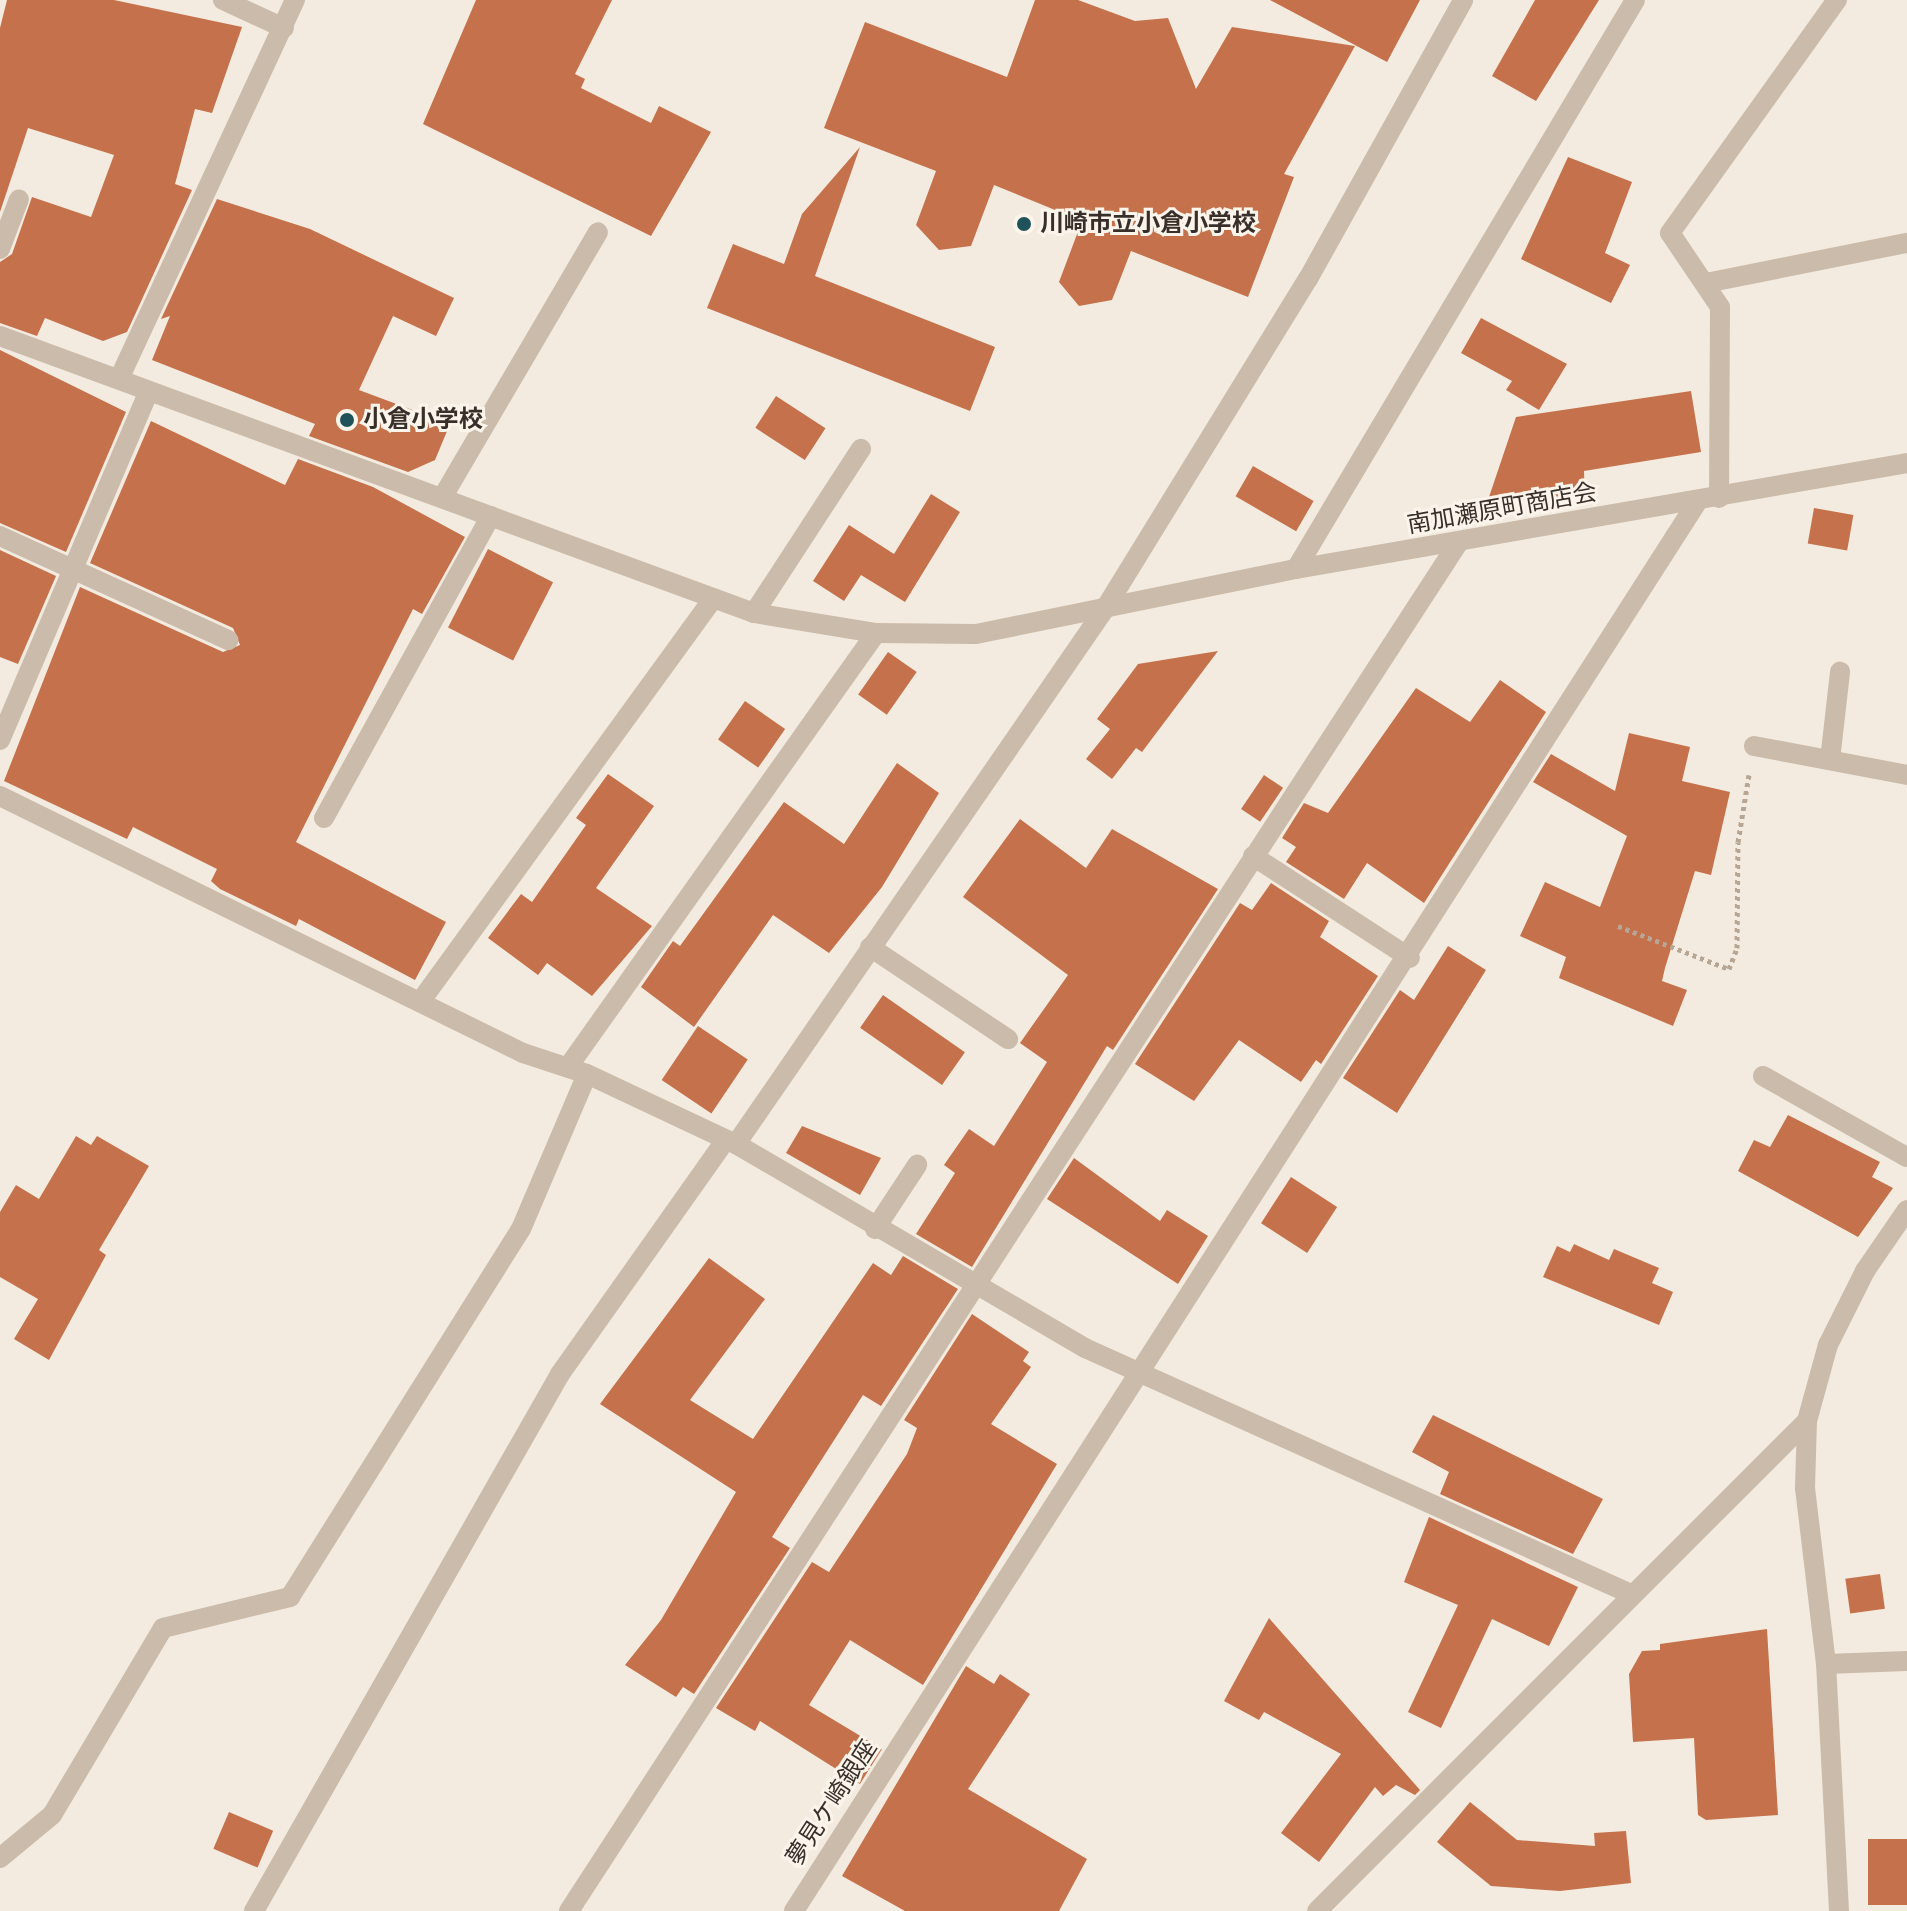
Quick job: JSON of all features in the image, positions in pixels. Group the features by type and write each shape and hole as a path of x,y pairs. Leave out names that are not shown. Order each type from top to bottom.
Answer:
{"street":[{"path":"223,0 284,28"},
{"path":"119,379 295,0"},
{"path":"254,1911 560,1374 870,947 1106,607 1308,279 1463,0"},
{"path":"1296,569 1635,0"},
{"path":"1719,498 1720,307 1670,233 1837,0"},
{"path":"0,249 19,199"},
{"path":"442,498 598,232"},
{"path":"1706,283 1907,243"},
{"name":"南加瀬原町商店会","path":"0,336 754,613 876,633 976,634 1296,569 1697,502 1907,463"},
{"path":"0,740 149,391"},
{"path":"754,613 861,449"},
{"name":"夢見ケ崎銀座","path":"794,1911 1137,1373 1410,958 1697,502"},
{"path":"324,818 491,516"},
{"path":"0,536 74,567 228,640"},
{"path":"569,1911 977,1291 1253,856 1458,543"},
{"path":"420,1002 713,598"},
{"path":"0,1858 52,1815 163,1628 290,1597 521,1229 577,1070 876,633"},
{"path":"1830,760 1840,672"},
{"path":"1754,746 1907,775"},
{"path":"0,796 523,1053 577,1070 731,1142 977,1291 1137,1373 1631,1594"},
{"path":"1253,856 1410,958"},
{"path":"870,947 1008,1039"},
{"path":"1763,1076 1907,1157"},
{"path":"875,1229 917,1165"},
{"path":"1839,1911 1826,1664 1805,1488 1807,1421 1828,1345 1865,1271 1907,1210"},
{"path":"1317,1911 1807,1421"},
{"path":"1826,1664 1907,1661"}],"path":[{"path":"1618,926 1729,969 1754,746"}],"building":[{"path":"7,0 114,0 242,27 212,113 195,109 175,184 192,190 127,332 103,341 45,318 37,336 0,323 0,262 12,254 32,197 91,217 114,155 28,128 0,212 0,28"},
{"path":"476,0 612,0 575,74 585,79 581,88 651,123 659,106 711,132 651,236 423,124"},
{"path":"1035,0 1078,0 1135,21 1168,18 1196,89 1232,27 1355,46 1284,174 1294,177 1248,297 1131,251 1112,300 1079,306 1059,282 1082,221 994,185 971,246 939,250 916,225 936,171 824,128 865,22 1007,77"},
{"path":"1270,0 1420,0 1387,62"},
{"path":"1535,0 1599,0 1536,101 1492,76"},
{"path":"860,147 815,276 995,347 970,411 707,308 733,244 784,264 802,214"},
{"path":"1568,157 1632,182 1605,253 1630,265 1611,303 1521,259"},
{"path":"217,199 310,229 454,298 436,336 393,316 359,390 450,424 435,460 408,472 309,436 315,424 152,360 170,316 161,319"},
{"path":"1481,318 1567,364 1539,410 1506,390 1512,381 1461,353"},
{"path":"0,350 126,412 66,552 0,523"},
{"path":"1691,391 1701,452 1584,471 1585,500 1488,500 1516,417"},
{"path":"776,396 825,428 805,460 755,428"},
{"path":"151,421 285,485 298,459 373,487 465,537 422,614 413,609 296,842 446,922 415,980 299,919 296,926 220,889 211,881 217,869 133,827 127,839 4,781 80,587 223,652 240,645 233,628 90,563"},
{"path":"1253,466 1314,501 1296,531 1236,496"},
{"path":"931,494 960,512 905,602 861,575 844,601 813,581 849,525 894,554"},
{"path":"1814,508 1853,515 1847,550 1808,543"},
{"path":"488,549 553,582 513,661 448,627"},
{"path":"0,550 56,576 18,664 0,657"},
{"path":"1218,651 1142,752 1136,748 1112,779 1086,759 1110,729 1097,719 1138,664"},
{"path":"888,652 917,672 887,715 858,695"},
{"path":"1500,680 1546,712 1424,903 1367,863 1344,899 1286,862 1296,847 1282,838 1304,803 1328,813 1416,688 1470,722"},
{"path":"745,701 785,729 758,768 718,740"},
{"path":"1629,733 1690,747 1682,781 1730,792 1711,875 1695,871 1665,968 1662,981 1687,990 1673,1026 1559,978 1566,957 1520,936 1545,882 1600,907 1627,836 1533,782 1551,754 1615,791"},
{"path":"897,763 939,793 882,887 829,953 773,915 694,1027 641,987 673,941 680,946 784,802 844,844"},
{"path":"608,774 654,806 596,888 652,926 592,996 547,963 538,975 488,938 521,894 532,902 586,825 576,818"},
{"path":"1264,775 1283,788 1260,822 1241,809"},
{"path":"1020,819 1086,868 1112,829 1218,889 1113,1050 1107,1046 972,1267 916,1234 955,1173 944,1165 969,1129 994,1146 1047,1062 1020,1043 1068,975 963,897"},
{"path":"1271,883 1329,921 1320,937 1378,976 1321,1064 1316,1060 1301,1082 1239,1040 1194,1101 1135,1064 1240,903 1252,910"},
{"path":"1448,946 1486,970 1397,1113 1343,1078 1400,990 1414,1000"},
{"path":"883,995 965,1052 942,1085 860,1028"},
{"path":"698,1026 748,1060 711,1113 662,1080"},
{"path":"1788,1115 1880,1162 1872,1177 1893,1188 1858,1237 1738,1171 1754,1140 1770,1147"},
{"path":"802,1126 881,1158 860,1195 786,1153"},
{"path":"76,1136 91,1145 97,1136 149,1166 99,1250 106,1255 49,1360 14,1339 38,1299 0,1277 0,1212 16,1185 39,1199"},
{"path":"1074,1158 1160,1221 1167,1210 1208,1236 1178,1284 1047,1199"},
{"path":"1291,1177 1337,1207 1307,1253 1261,1223"},
{"path":"1574,1244 1609,1260 1614,1249 1659,1268 1652,1283 1673,1292 1659,1325 1543,1277 1557,1246 1570,1252"},
{"path":"903,1256 958,1289 881,1406 863,1395 772,1537 790,1548 694,1694 683,1687 676,1697 625,1665 661,1620 736,1492 600,1404 709,1258 765,1299 690,1400 753,1439 873,1263 891,1275"},
{"path":"972,1314 1029,1352 1023,1361 1031,1367 991,1424 1057,1464 923,1685 850,1640 809,1705 882,1749 860,1784 760,1721 755,1731 716,1708 812,1562 829,1572 907,1454 917,1428 904,1420"},
{"path":"1433,1415 1603,1499 1573,1554 1440,1494 1449,1472 1412,1452"},
{"path":"1429,1517 1578,1587 1549,1646 1492,1619 1441,1728 1408,1712 1458,1605 1404,1582"},
{"path":"1880,1574 1885,1609 1850,1614 1845,1579"},
{"path":"1269,1618 1420,1790 1415,1795 1396,1785 1383,1796 1375,1787 1319,1862 1281,1833 1341,1754 1264,1712 1259,1720 1224,1701"},
{"path":"1767,1629 1778,1815 1706,1820 1698,1815 1694,1738 1633,1742 1629,1674 1642,1651 1660,1650 1660,1644"},
{"path":"966,1666 994,1684 1000,1674 1030,1694 968,1789 1087,1859 1059,1911 905,1911 842,1876"},
{"path":"1470,1802 1517,1840 1595,1846 1594,1833 1626,1831 1631,1883 1560,1891 1491,1886 1437,1842"},
{"path":"229,1812 273,1831 258,1868 213,1849"},
{"path":"1868,1839 1907,1839 1907,1905 1868,1905"}],"place":[{"name":"川崎市立小倉小学校","path":"1024,224"},
{"name":"小倉小学校","path":"347,420"}]}
